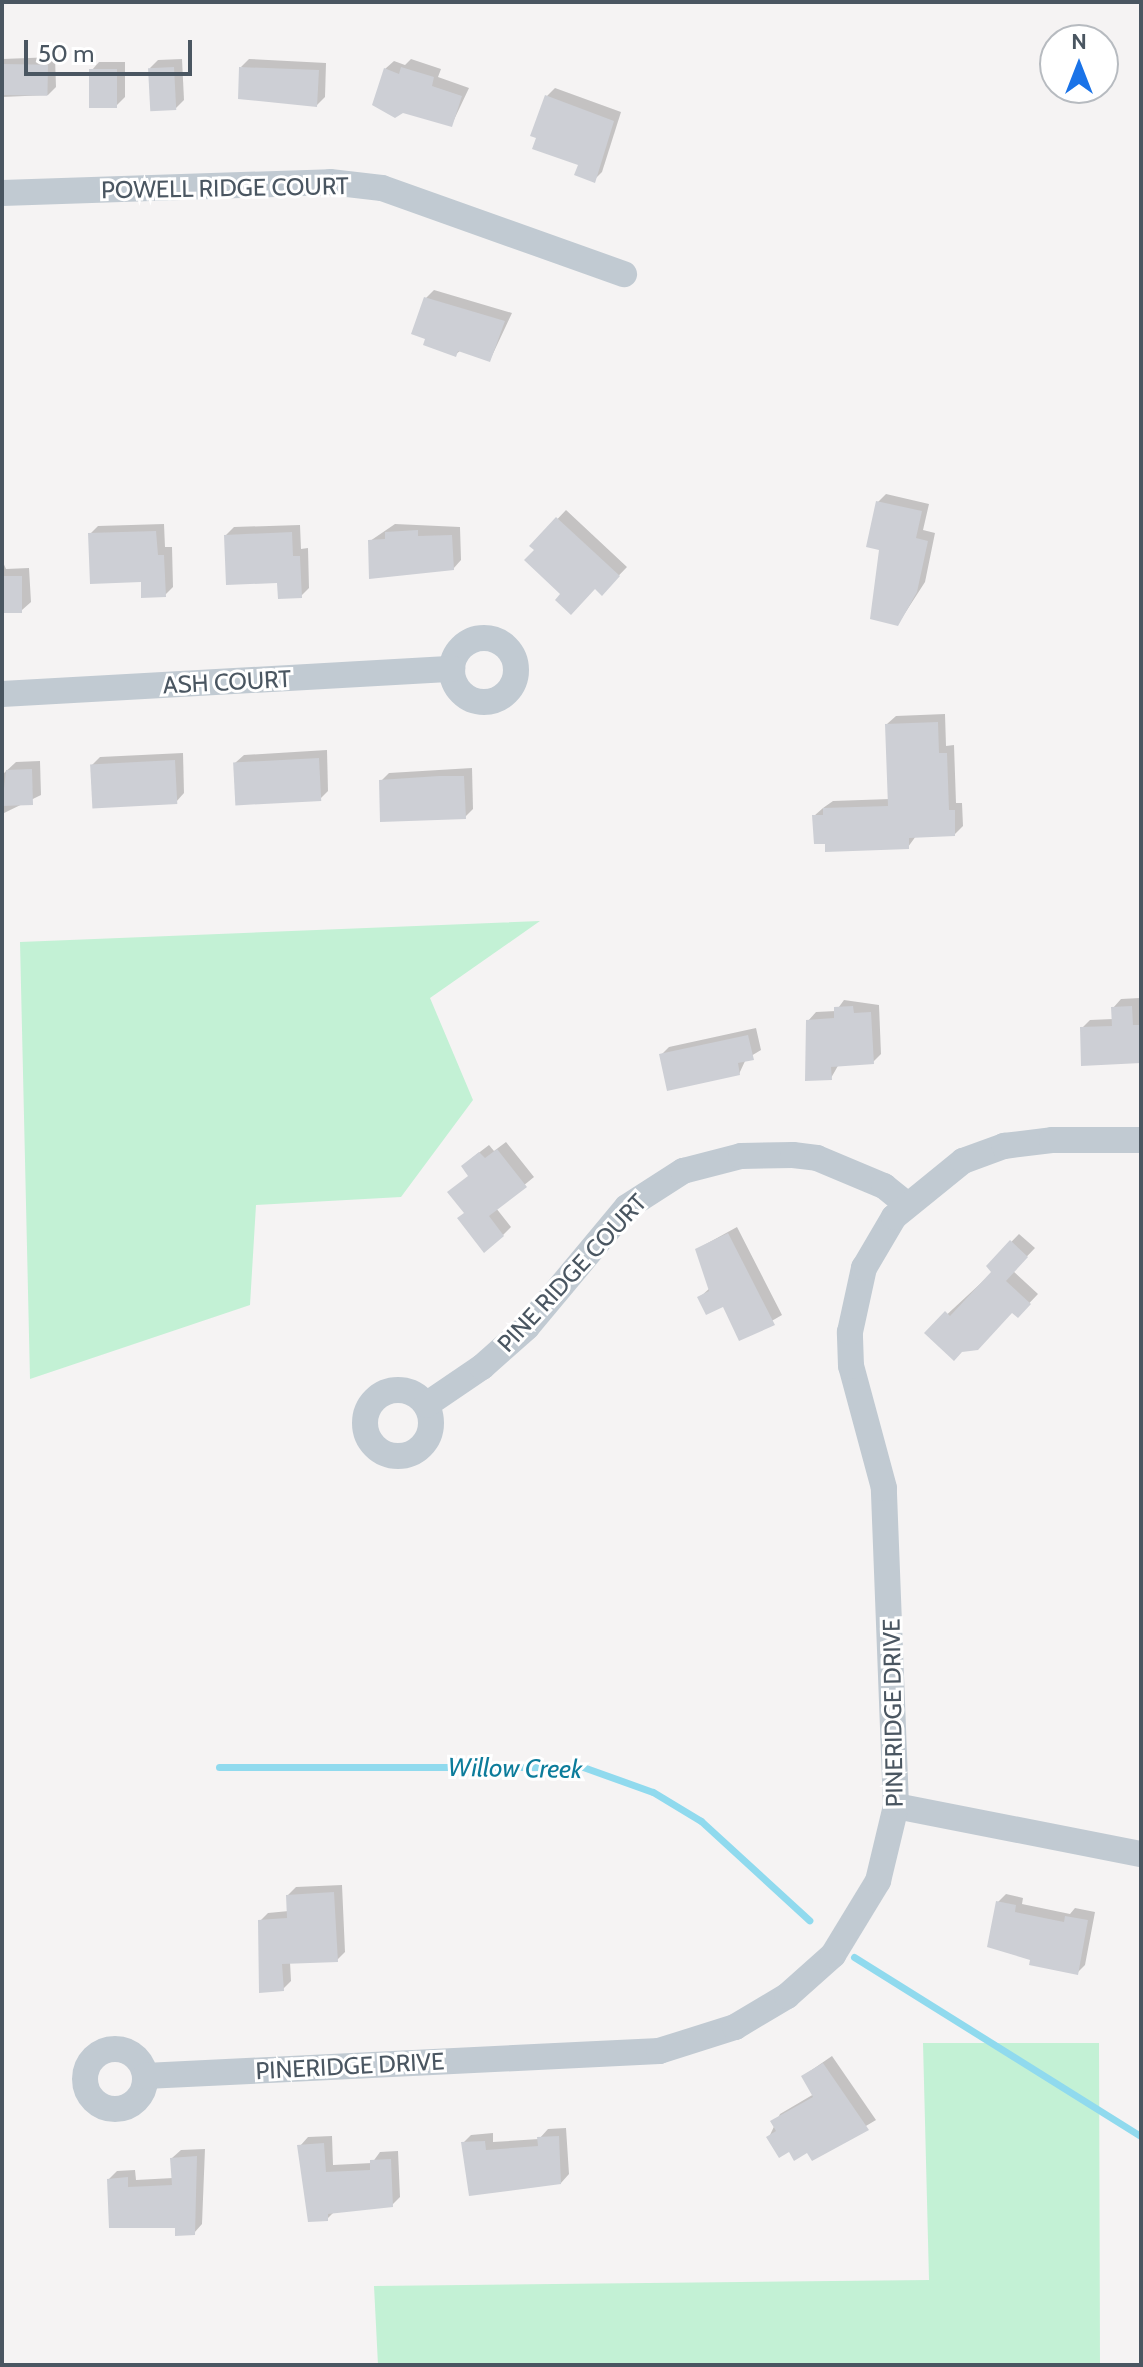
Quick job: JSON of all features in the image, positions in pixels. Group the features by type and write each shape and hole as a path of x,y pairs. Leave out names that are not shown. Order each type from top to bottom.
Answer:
{"street":[{"name":"POWELL RIDGE COURT","path":"2,193 330,182 382,188 624,274"},
{"name":"ASH COURT","path":"2,694 452,669"},
{"name":"PINERIDGE DRIVE","path":"145,2076 659,2051 735,2027 787,1996 833,1955 878,1881 896,1806 884,1488 854,1390 850,1332 864,1268 906,1204 952,1166 1004,1146 1141,1140"},
{"name":"PINE RIDGE COURT","path":"426,1405 482,1367 527,1327 627,1207 683,1171 741,1156 817,1158 884,1186 906,1204"},
{"path":"896,1806 1141,1854"}],"green space":[{"path":"540,921 430,998 473,1100 401,1197 256,1205 250,1305 30,1379 20,942"},
{"path":"923,2043 1099,2043 1100,2365 378,2365 374,2286 929,2280"}],"building":[{"path":"2,64 48,65 47,96 2,95"},
{"path":"174,67 176,110 150,111 148,68"},
{"path":"239,67 319,70 317,107 238,99"},
{"path":"401,67 434,77 432,86 462,96 452,127 403,113 395,118 372,105 384,68 399,74"},
{"path":"89,69 117,69 117,108 89,108"},
{"path":"545,95 614,121 595,183 574,175 578,165 532,149 536,138 530,136"},
{"path":"424,297 505,321 490,362 458,351 456,357 423,345 425,339 411,334"},
{"path":"876,501 922,511 916,538 928,541 917,592 898,626 870,619 879,550 866,547"},
{"path":"556,517 620,576 602,596 595,589 571,615 555,600 560,594 524,560 534,550 529,546"},
{"path":"418,530 418,536 452,535 454,570 369,579 368,540 385,539 385,532"},
{"path":"156,531 158,555 164,555 166,597 141,598 141,582 90,584 88,533"},
{"path":"292,532 293,556 300,556 302,598 278,599 277,583 226,585 224,535"},
{"path":"2,576 22,576 22,613 2,613"},
{"path":"938,722 939,753 947,753 949,810 955,810 955,836 909,838 909,849 825,852 825,844 814,844 812,815 823,815 823,808 888,806 885,724"},
{"path":"319,758 321,801 235,805 233,763"},
{"path":"175,760 177,804 92,808 90,764"},
{"path":"32,769 33,805 2,806 6,770"},
{"path":"464,776 466,819 380,822 379,780"},
{"path":"853,1006 854,1013 871,1012 874,1064 831,1067 832,1080 805,1081 806,1020 834,1018 834,1007"},
{"path":"1132,1006 1133,1025 1141,1025 1141,1063 1081,1066 1080,1027 1112,1026 1111,1007"},
{"path":"748,1035 754,1060 738,1063 740,1075 667,1091 659,1054"},
{"path":"497,1149 527,1187 489,1216 504,1236 484,1253 457,1218 464,1213 447,1192 468,1176 461,1166 479,1152 485,1158"},
{"path":"728,1233 775,1325 739,1341 723,1307 706,1315 697,1297 709,1291 695,1249"},
{"path":"1010,1240 1028,1257 1006,1281 1031,1304 1018,1318 1012,1313 978,1350 962,1352 954,1361 924,1333 945,1311 950,1316 991,1272 986,1266"},
{"path":"334,1892 338,1962 282,1964 284,1991 259,1993 258,1920 287,1918 286,1895"},
{"path":"996,1901 1016,1905 1015,1912 1064,1922 1065,1916 1088,1920 1078,1975 1029,1965 1030,1960 987,1947"},
{"path":"823,2063 869,2130 812,2161 807,2153 794,2161 789,2152 779,2158 766,2137 776,2131 770,2121 813,2097 801,2076"},
{"path":"559,2136 561,2184 469,2196 461,2142 485,2141 486,2150 538,2146 537,2137"},
{"path":"324,2143 326,2172 370,2170 370,2160 391,2159 393,2207 328,2214 328,2221 308,2222 297,2145"},
{"path":"197,2156 195,2235 175,2236 175,2228 109,2228 107,2179 128,2177 128,2187 172,2185 170,2158"}],"waterway":[{"name":"Willow Creek","path":"219,1767 583,1767 653,1792 701,1821 809,1920"},
{"name":"Willow Creek","path":"854,1957 1141,2136"}]}
